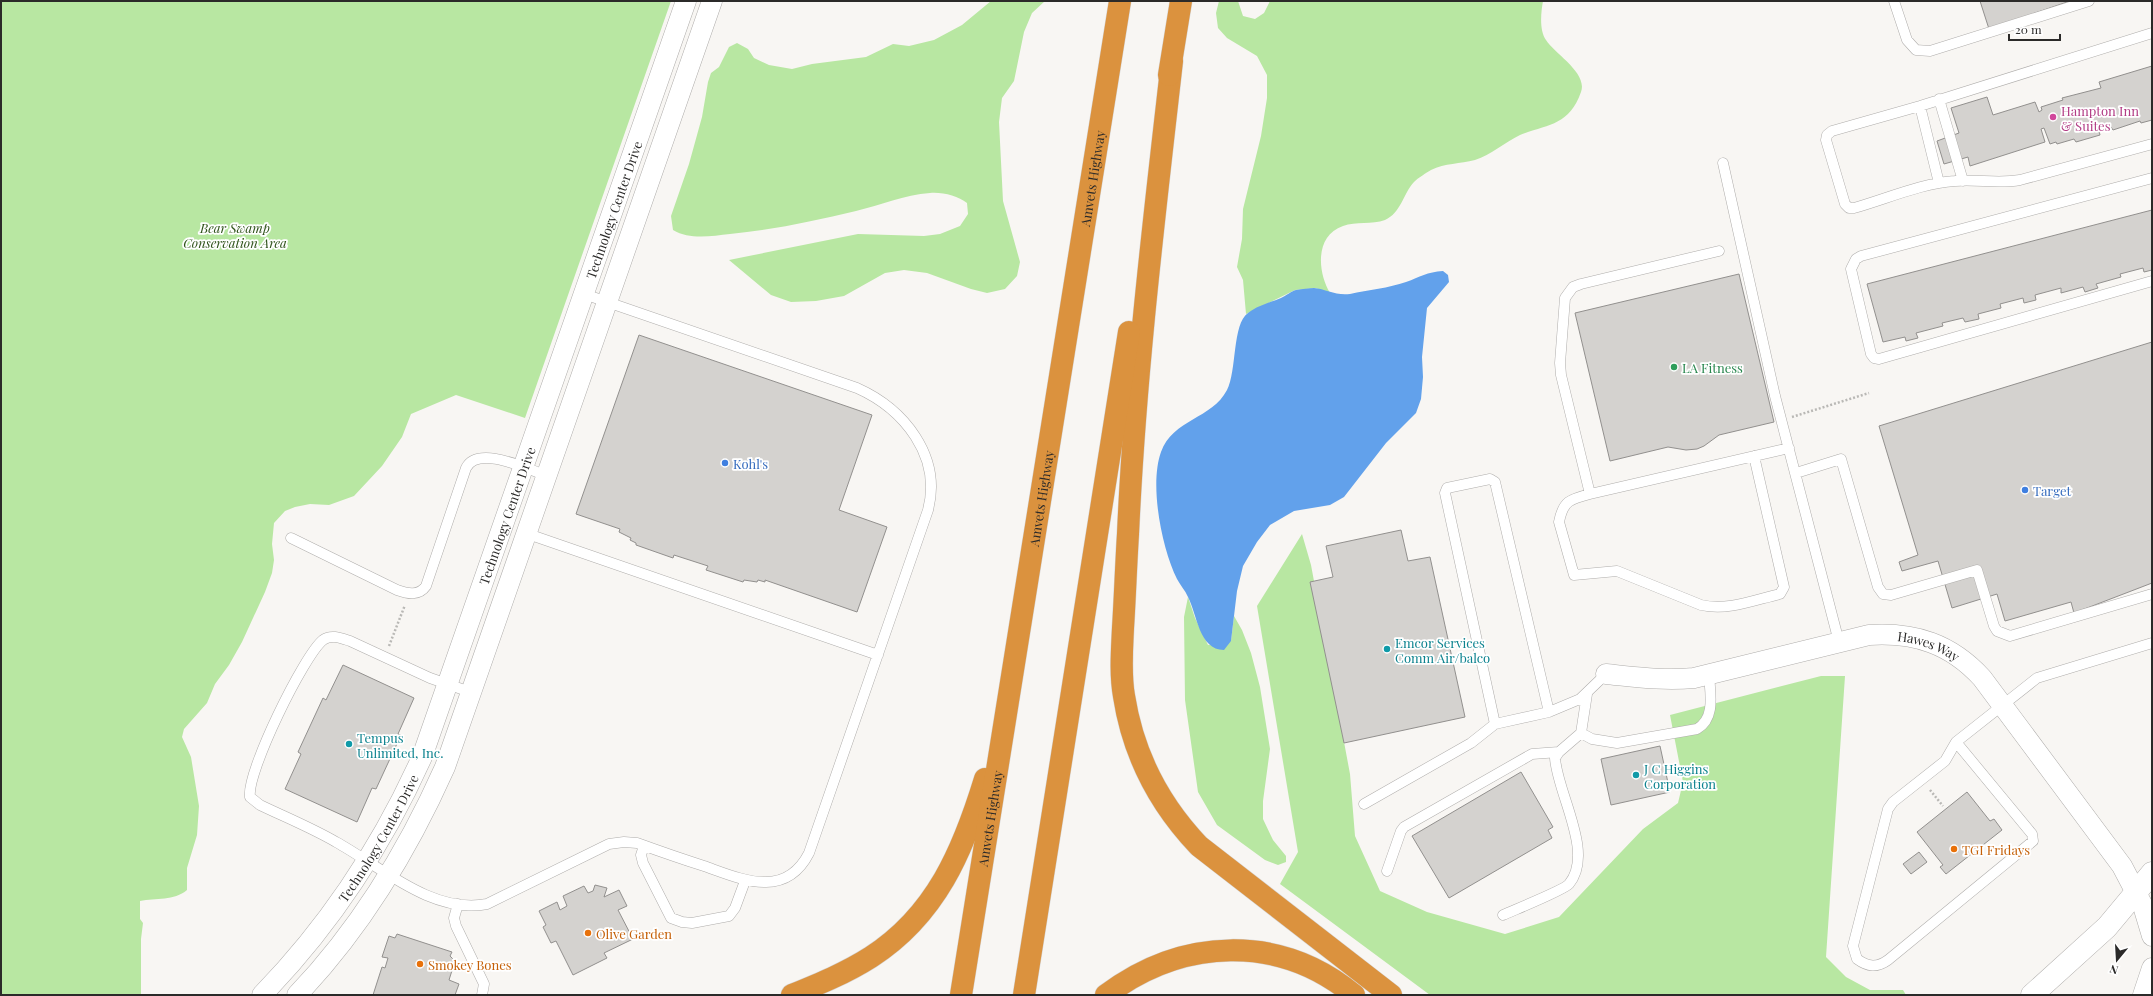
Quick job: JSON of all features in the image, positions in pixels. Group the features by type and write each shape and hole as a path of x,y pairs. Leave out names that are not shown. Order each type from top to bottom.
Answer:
{"highway":[{"name":"Amvets Highway","path":"961,995 1120,1"},
{"path":"1024,995 1181,1"},
{"path":"1172,62 1142,340 1132,458 1122,655 1124,696 1129,722 1142,761 1153,786 1178,823 1199,846 1391,995"},
{"path":"792,995 848,971 872,957 913,921 939,890 965,836 986,775 1022,610"},
{"path":"1106,995 1122,983 1147,969 1171,959 1209,951 1234,950 1272,954 1296,961 1332,978 1354,995"}],"main road":[{"path":"2032,995 2089,945 2137,893 2152,873"}],"street":[{"name":"Technology Center Drive","path":"262,995 308,945 368,861 404,798 433,730 449,685 686,1"},
{"name":"Technology Center Drive","path":"297,995 354,927 389,875 433,795 457,739 712,1"},
{"name":"Hawes Way","path":"1606,674 1673,680 1709,674 1869,635 1889,634 1912,637 1938,645 1963,658 1973,668 2117,859 2137,893 2152,936"},
{"path":"2143,995 2152,968"}],"lane":[{"path":"1894,1 1907,40 1916,50 1930,51 2089,1"},
{"path":"2152,33 1920,106 1832,131 1826,140 1844,204 1849,208 1854,208 1939,183 1963,181 2011,182 2152,144"},
{"path":"1939,99 1963,181"},
{"path":"1920,106 1939,183"},
{"path":"1723,163 1789,448 1839,642"},
{"path":"2152,178 1861,256 1856,259 1851,269 1871,354 1874,358 1879,359 2152,281"},
{"path":"1590,494 1561,374 1560,348 1565,298 1573,287 1580,284 1719,251"},
{"path":"473,693 424,676 350,641 338,637 327,638 318,646 305,666 272,728 255,772 250,797 260,805 335,841 389,875 423,894 458,904 487,904 609,844 624,842 644,846 745,881 768,883 782,879 796,871 805,860 928,510 931,494 930,477 926,457 917,439 904,420 878,398 857,388 584,294"},
{"path":"1754,456 1784,587 1780,594 1726,608 1715,608 1701,605 1617,571 1574,575 1559,522 1563,507 1568,501 1590,494 1754,456 1789,448"},
{"path":"291,538 398,590 414,594 420,592 426,586 468,464 475,458 484,456 548,476"},
{"path":"1796,473 1841,459 1878,587 1880,592 1887,596 1977,570 1994,626 1997,631 2010,636 2152,594"},
{"path":"1496,724 1445,493 1447,488 1490,479 1495,482 1549,712"},
{"path":"528,534 878,655"},
{"path":"1956,742 2032,834 2033,841 1883,964 1869,966 1858,959 1853,946 1888,809 1893,802 1948,759 1956,742 2037,678 2152,643"},
{"path":"1364,804 1471,743 1496,724 1549,712 1569,705 1587,694 1606,674"},
{"path":"1581,732 1592,739 1617,743 1697,729 1704,725 1709,718 1709,674"},
{"path":"1503,915 1568,885 1575,872 1579,851 1555,758 1559,752 1581,732 1587,694"},
{"path":"1387,871 1401,831 1404,827 1532,754 1559,752"},
{"path":"644,846 641,855 643,863 668,914 676,921 692,923 729,916 734,912 745,881"},
{"path":"458,904 454,922 484,984 482,995"}],"path":[{"path":"1792,417 1869,394"},
{"path":"394,636 401,617"},
{"path":"1929,788 1943,806"}],"green space":[{"name":"Bear Swamp Conservation Area","path":"1,1 671,1 525,418 456,395 411,414 402,437 382,466 354,496 329,505 310,504 295,507 285,511 274,523 272,544 274,560 272,573 265,592 242,642 229,665 215,684 207,703 184,729 182,737 191,757 199,806 197,835 187,868 187,890 182,894 171,898 140,901 140,919 143,923 141,939 141,995 1,995"},
{"path":"991,1 1045,1 1032,13 1024,32 1014,81 1002,98 999,122 1003,201 1020,262 1017,276 1005,289 987,293 971,289 927,273 904,270 885,273 844,296 816,301 791,302 771,295 729,260 858,234 924,236 940,234 960,226 968,214 967,203 955,196 945,194 920,194 856,211 777,228 715,236 686,235 673,230 671,216 689,164 702,117 708,82 711,73 719,67 729,47 737,43 748,49 754,58 769,65 792,69 812,64 866,57 893,44 909,46 934,40 962,25"},
{"path":"1219,1 1238,1 1243,16 1255,19 1264,13 1270,1 1543,1 1541,21 1544,36 1550,45 1570,64 1580,78 1582,85 1581,92 1576,103 1564,118 1548,126 1520,135 1481,158 1442,166 1424,174 1410,187 1395,213 1385,220 1343,226 1334,231 1327,238 1323,246 1321,256 1323,276 1330,293 1316,288 1295,290 1246,314 1243,280 1237,267 1242,239 1243,209 1261,136 1267,98 1267,75 1257,56 1227,38 1218,28 1216,13"},
{"path":"1302,534 1311,565 1350,774 1355,836 1380,891 1427,912 1505,934 1559,917 1643,829 1678,803 1683,782 1670,715 1821,676 1845,676 1826,957 1846,977 1870,990 1903,990 1906,995 1430,995 1280,884 1298,852 1257,606"},
{"path":"1188,597 1195,618 1208,645 1231,641 1234,616 1242,630 1251,653 1260,687 1270,749 1263,801 1263,819 1273,840 1286,856 1286,862 1278,865 1265,860 1217,825 1198,792 1185,700 1184,617"}],"water":[{"path":"1443,271 1448,275 1449,282 1427,308 1422,357 1423,377 1421,399 1416,413 1386,443 1344,497 1330,505 1294,511 1270,525 1257,542 1243,566 1237,591 1231,641 1224,650 1209,644 1200,630 1188,597 1177,579 1166,551 1159,517 1156,482 1161,452 1167,441 1174,432 1212,407 1220,400 1227,390 1232,372 1239,327 1243,319 1252,310 1296,290 1314,288 1340,294 1350,294 1393,286 1428,274"}],"building":[{"path":"1980,1 2070,1 1989,29"},
{"name":"Hampton Inn & Suites","path":"2152,66 2152,120 2141,123 2140,121 2113,130 2111,127 2099,131 2100,135 2076,142 2074,139 2057,144 2056,142 2050,144 2044,128 2041,129 2045,142 1970,166 1968,157 1944,164 1937,141 1959,133 1951,108 1987,97 1993,115 2035,102 2039,112 2042,110 2041,107 2063,100 2062,98 2101,88 2099,82"},
{"path":"2152,210 2152,270 2144,272 2143,268 2120,274 2121,277 2096,284 2098,288 2085,292 2083,287 2061,293 2061,288 2035,295 2036,300 2024,303 2023,298 2000,304 2001,308 1978,314 1979,319 1965,322 1963,318 1942,323 1943,326 1916,333 1918,338 1906,341 1905,337 1883,342 1867,284"},
{"name":"LA Fitness","path":"1739,274 1774,422 1719,435 1704,446 1697,449 1686,450 1668,447 1610,461 1575,313"},
{"name":"Kohl's","path":"639,335 872,415 839,510 887,527 857,612 765,580 765,582 758,580 757,582 744,580 743,582 706,570 708,566 674,555 673,558 636,545 636,543 630,540 631,538 619,532 620,529 576,514"},
{"name":"Target","path":"2152,342 2152,583 2074,613 2071,602 2005,621 1997,594 1952,608 1938,561 1902,571 1899,562 1918,555 1879,426"},
{"name":"Emcor Services Comm Air/balco","path":"1401,530 1408,561 1430,557 1465,717 1344,743 1310,582 1333,577 1326,546"},
{"name":"Tempus Unlimited, Inc.","path":"343,665 414,698 398,734 401,735 376,789 372,788 357,822 285,789 301,754 298,752 323,698 326,700"},
{"name":"J C Higgins Corporation","path":"1660,746 1670,792 1611,805 1601,759"},
{"path":"1521,772 1553,827 1548,830 1552,838 1449,898 1412,836"},
{"name":"TGI Fridays","path":"1967,792 1990,821 1994,819 2002,830 1946,874 1940,867 1943,865 1917,832"},
{"path":"1919,852 1927,862 1911,874 1903,864"},
{"name":"Olive Garden","path":"595,885 607,888 604,897 619,890 627,906 618,910 633,939 604,953 607,958 573,975 556,941 551,943 543,927 546,925 539,911 557,902 560,910 567,906 563,896 584,886 588,893 593,891"},
{"name":"Smokey Bones","path":"397,934 452,952 450,956 455,961 449,980 459,984 455,995 373,995 382,967 385,968 388,958 382,957 389,936 395,938"}],"place":[{"name":"Hampton Inn & Suites","path":"2053,117"},
{"name":"LA Fitness","path":"1674,367"},
{"name":"Kohl's","path":"725,463"},
{"name":"Target","path":"2025,490"},
{"name":"Emcor Services Comm Air/balco","path":"1387,649"},
{"name":"Tempus Unlimited, Inc.","path":"349,744"},
{"name":"J C Higgins Corporation","path":"1636,775"},
{"name":"TGI Fridays","path":"1954,849"},
{"name":"Olive Garden","path":"588,933"},
{"name":"Smokey Bones","path":"420,964"}]}
